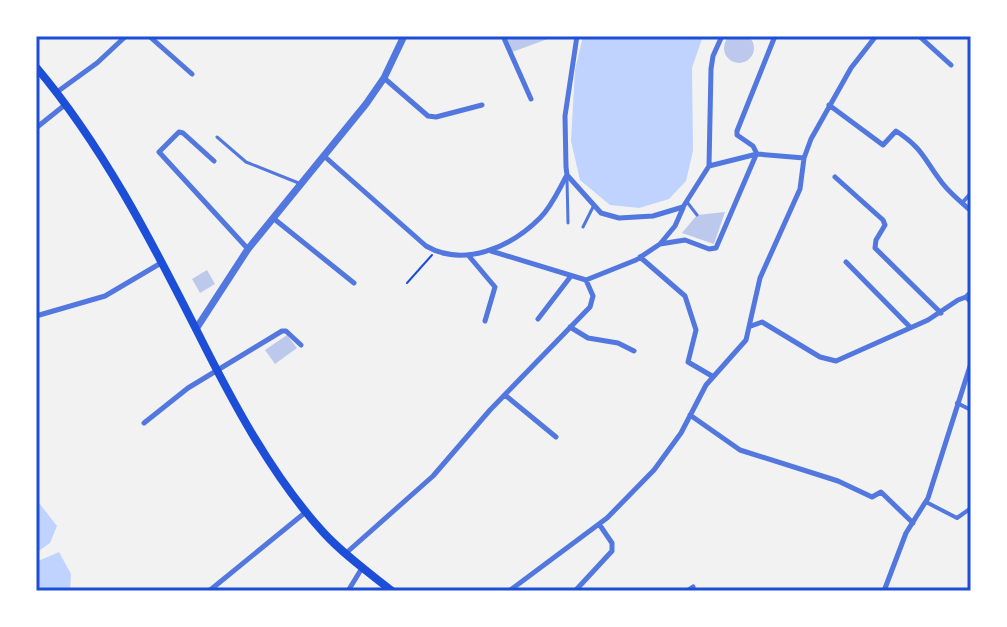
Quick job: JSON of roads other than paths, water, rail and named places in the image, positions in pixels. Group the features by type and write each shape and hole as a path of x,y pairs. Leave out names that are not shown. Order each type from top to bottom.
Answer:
{"main road":[{"path":"36,67 66,104 123,193 217,372 268,458 307,511 345,554 392,591"}],"street":[{"path":"57,92 97,63 126,36"},
{"path":"149,36 192,74"},
{"path":"196,329 248,249 366,104 384,78 404,36"},
{"path":"503,36 531,99"},
{"path":"491,251 541,217 567,175 565,116 577,36"},
{"path":"324,156 435,251 467,254 491,251 586,280 640,257 660,244 675,226 709,166 711,69 722,36"},
{"path":"757,154 753,146 737,135 737,131 775,36"},
{"path":"509,591 599,524 654,470 681,433 712,376 746,340 760,278 800,189 804,158 829,105 851,68 876,36"},
{"path":"919,36 951,65"},
{"path":"384,78 428,116 436,117 482,105"},
{"path":"36,128 66,104"},
{"path":"829,105 883,145 896,131 902,135 924,152 943,184 971,211"},
{"path":"214,161 179,132 159,152 248,249"},
{"path":"709,166 757,154 804,158"},
{"path":"660,244 685,240 709,249 716,248 757,154"},
{"path":"567,175 601,213 619,218 653,216 685,204"},
{"path":"835,177 883,220 885,225 875,248 941,313"},
{"path":"962,203 971,193"},
{"path":"273,218 354,283"},
{"path":"467,254 495,287 485,321"},
{"path":"640,257 685,296 696,330 688,362 712,376"},
{"path":"846,262 910,328"},
{"path":"36,316 105,296 161,263"},
{"path":"538,319 571,276"},
{"path":"345,554 433,476 593,301 586,280"},
{"path":"750,327 762,322 820,357 832,361 845,359 941,313 958,300 968,300 971,292"},
{"path":"570,327 588,338 618,343 634,351"},
{"path":"144,423 178,396 282,331 301,345"},
{"path":"884,591 906,533 926,502 971,363"},
{"path":"505,395 556,437"},
{"path":"957,403 971,410"},
{"path":"690,415 740,450 838,481 872,497 881,492 913,523"},
{"path":"926,502 957,518 971,508"},
{"path":"209,591 307,511"},
{"path":"575,591 612,551 612,543 599,524"},
{"path":"348,591 362,568"}],"lane":[{"path":"217,137 246,162 301,184"},
{"path":"567,175 568,223"},
{"path":"685,204 697,215"},
{"path":"583,227 594,205"}],"water":[{"path":"583,36 703,36 692,68 693,151 686,181 669,199 639,208 610,205 580,180 571,141 575,70"},
{"path":"36,499 57,526 50,543 36,553"},
{"path":"59,552 71,574 70,591 36,591 36,562"}]}
